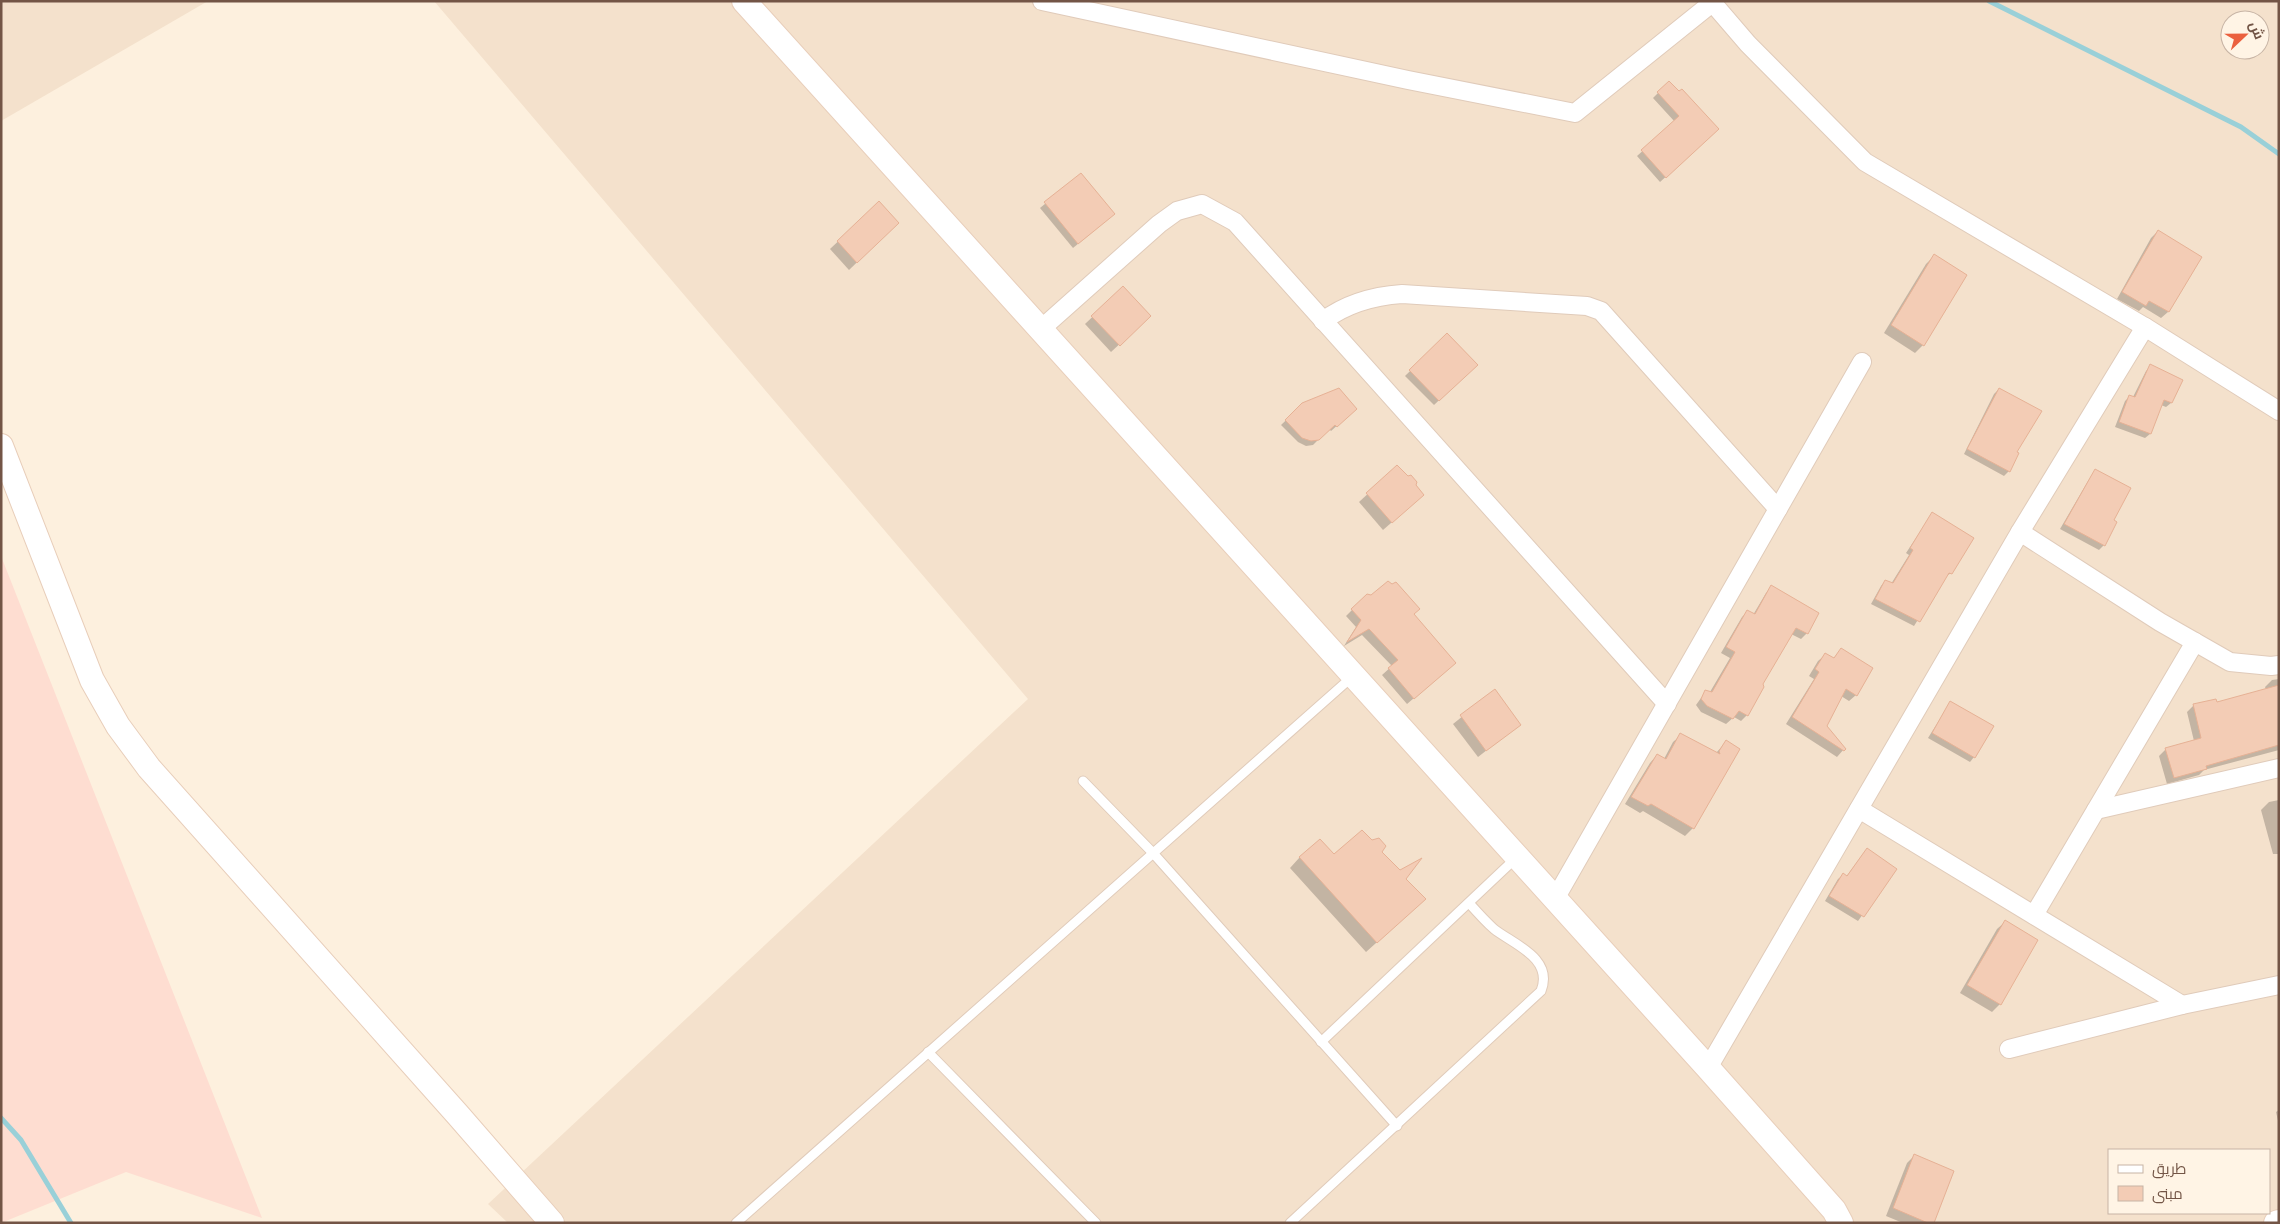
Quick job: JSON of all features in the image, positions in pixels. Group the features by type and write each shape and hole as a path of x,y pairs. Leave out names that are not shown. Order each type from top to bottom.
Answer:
{"street":[{"path":"744,1 1708,1068 1834,1210 1840,1223"},
{"path":"1042,1 1575,114 1711,2 1748,44 1865,162 2144,327 2279,411"},
{"path":"1041,329 1159,224 1177,211 1202,204 1235,222 1667,704"},
{"path":"1324,321 1340,309 1382,296 1402,294 1587,306 1601,311 1778,509"},
{"path":"1708,1068 2020,532 2144,327"},
{"path":"1555,899 1862,362"},
{"path":"1,446 92,680 118,726 149,768 439,1093 552,1223"},
{"path":"2020,532 2160,622 2230,662 2271,666 2279,664"},
{"path":"2034,915 2195,642"},
{"path":"2096,810 2279,768"},
{"path":"1859,808 2182,1005"},
{"path":"2009,1048 2182,1005 2279,985"}],"lane":[{"path":"736,1223 1353,675"},
{"path":"1083,780 1153,853 1397,1126"},
{"path":"1321,1042 1517,857"},
{"path":"1290,1223 1541,991 1544,983 1544,974 1540,966 1518,943 1494,928 1469,903"},
{"path":"928,1052 1096,1223"}],"shaded area":[{"path":"1,1 208,1 1,121"},
{"path":"434,1 2279,1 2279,1223 508,1223 488,1204 1028,699"},
{"path":"1,556 262,1218 126,1172 1,1223"}],"building":[{"path":"1669,81 1679,91 1682,89 1719,129 1666,178 1641,150 1679,116 1657,92"},
{"path":"1081,173 1115,214 1078,244 1044,202"},
{"path":"879,201 899,223 857,263 837,241"},
{"path":"2158,230 2202,257 2169,312 2149,301 2146,306 2122,292"},
{"path":"1934,254 1967,275 1924,346 1891,325"},
{"path":"1123,286 1151,316 1120,346 1091,316"},
{"path":"1447,333 1478,365 1439,401 1409,370"},
{"path":"2150,364 2183,380 2172,403 2164,400 2151,434 2119,422 2129,395 2135,397"},
{"path":"1339,388 1357,409 1337,427 1335,425 1319,440 1311,441 1302,438 1285,420 1302,403"},
{"path":"1999,388 2042,411 2017,452 2019,453 2010,472 1967,449"},
{"path":"1397,465 1408,476 1411,475 1424,495 1392,523 1366,493"},
{"path":"2095,469 2131,488 2114,520 2117,522 2105,546 2064,524"},
{"path":"1932,512 1974,538 1952,574 1949,573 1920,622 1875,599 1885,580 1893,583 1913,550 1910,548"},
{"path":"1388,581 1392,584 1396,582 1420,609 1414,614 1456,663 1414,699 1388,668 1398,660 1369,629 1347,642 1361,620 1351,609 1367,594 1371,595"},
{"path":"1771,585 1819,613 1808,634 1796,628 1763,684 1764,687 1748,716 1739,711 1733,719 1707,706 1701,699 1705,690 1712,692 1735,652 1726,647 1747,610 1755,614"},
{"path":"1841,648 1873,668 1857,696 1846,689 1827,726 1846,749 1844,751 1792,717 1819,672 1815,669 1825,653 1834,658"},
{"path":"2279,685 2279,745 2206,766 2207,769 2174,778 2165,748 2201,738 2193,704 2216,699 2217,702"},
{"path":"1495,689 1521,725 1486,751 1460,715"},
{"path":"1950,701 1994,726 1975,758 1932,733"},
{"path":"1680,733 1720,754 1719,751 1726,740 1740,749 1694,829 1651,804 1648,806 1631,797 1657,754 1666,759"},
{"path":"1362,830 1372,840 1379,838 1386,846 1382,852 1400,870 1422,858 1406,879 1426,899 1377,943 1299,857 1320,839 1334,854"},
{"path":"1867,848 1897,869 1864,917 1829,896 1843,873 1847,876"},
{"path":"2005,920 2038,940 2001,1005 1967,985"},
{"path":"1914,1154 1954,1171 1934,1223 1928,1223 1893,1208"}],"waterway":[{"path":"1989,1 2241,127 2279,154"},
{"path":"1,1118 21,1140 71,1223"}]}
